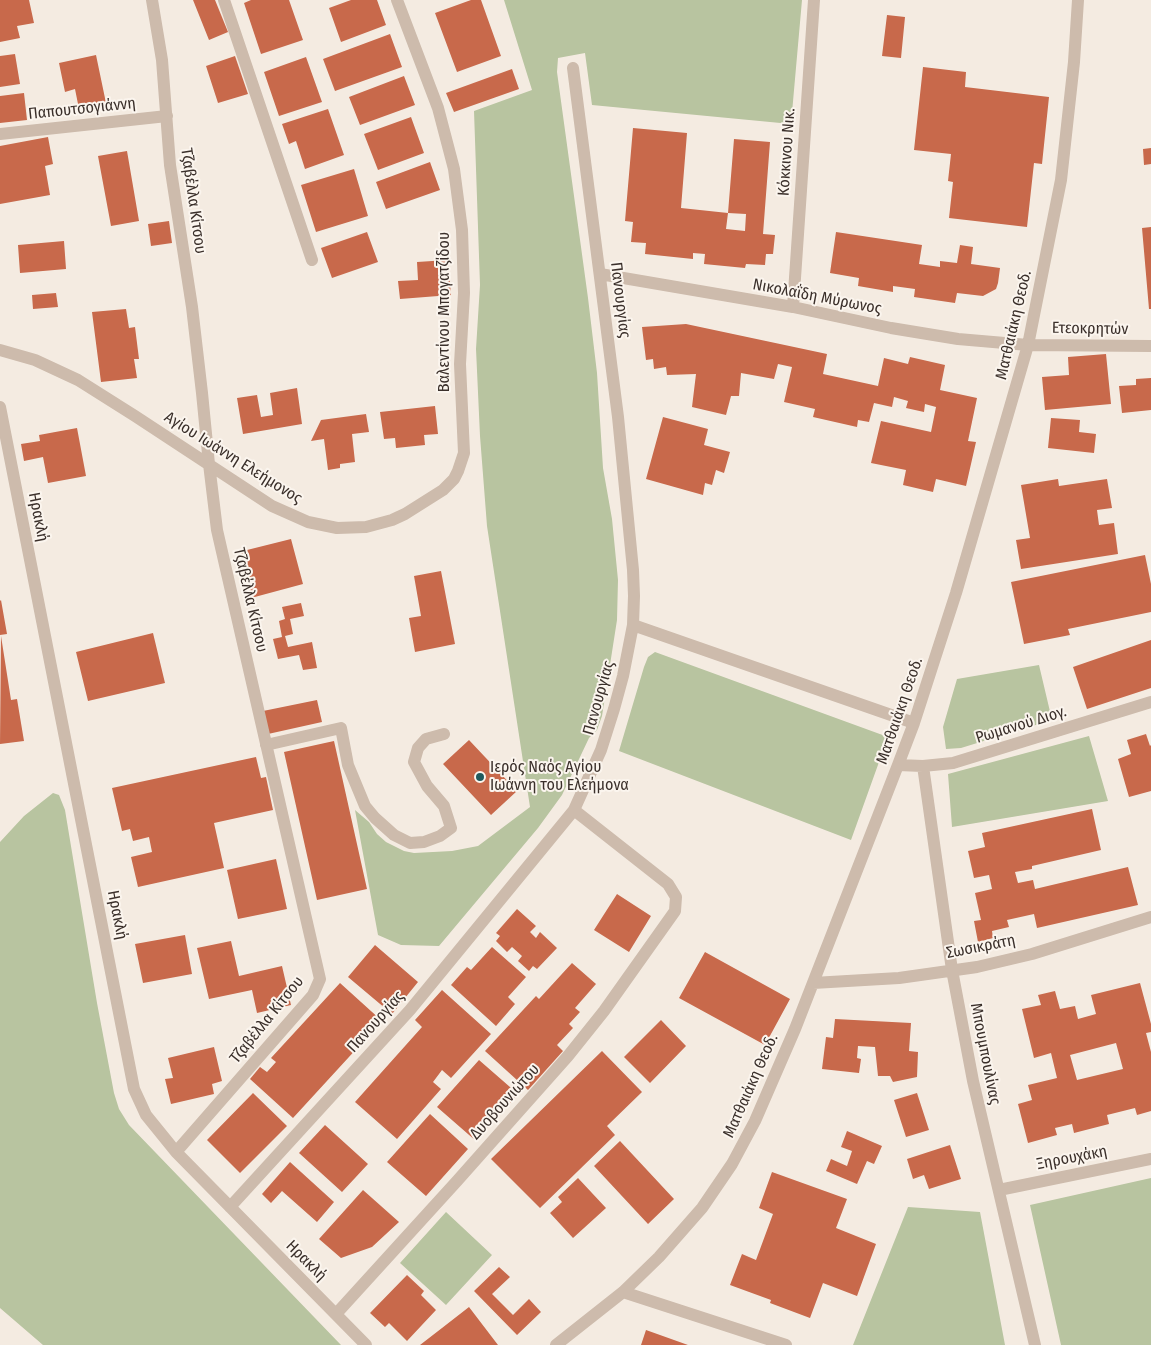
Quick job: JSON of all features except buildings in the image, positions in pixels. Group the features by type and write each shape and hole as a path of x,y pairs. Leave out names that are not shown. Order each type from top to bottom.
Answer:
{"street":[{"name":"Τζαβέλλα Κίτσου","path":"152,0 162,60 170,165 192,307 208,464 218,530 320,979 313,995 176,1152"},
{"path":"224,0 312,260"},
{"name":"Βαλεντίνου Μπογατζίδου","path":"397,0 438,108 454,169 463,260 464,293 460,364 464,453"},
{"name":"Κόκκινου Νικ.","path":"793,307 814,0"},
{"name":"Ματθαιάκη Θεοδ.","path":"556,1345 622,1292 659,1257 720,1184 732,1164 756,1120 813,983 898,765 914,723 965,566 1028,345 1061,180 1074,62 1078,0"},
{"name":"Πανουργίας","path":"230,1207 410,1010 574,810 594,768 609,726 623,676 633,625 634,596 618,417 573,68"},
{"name":"Παπουτσογιάννη","path":"0,134 167,116"},
{"name":"Νικολαΐδη Μύρωνος","path":"600,274 793,307 935,336 1028,345"},
{"name":"Ετεοκρητών","path":"1028,345 1151,346"},
{"name":"Αγίου Ιωάννη Ελεήμονος","path":"0,350 35,360 78,380 272,506 320,525 352,528 366,527 392,520 432,499 443,490 454,479 464,453"},
{"name":"Ηρακλή","path":"0,406 134,1089 146,1115 176,1152 366,1345"},
{"path":"633,625 914,723"},
{"name":"Ρωμανού Διογ.","path":"898,765 923,766 953,763 1151,702"},
{"path":"266,745 341,728 348,765 366,806 375,818 394,834 410,843 424,842 440,836 451,828 444,806 427,786 414,762 418,748 426,739 444,734"},
{"name":"Μπουμπουλίνας","path":"923,766 952,970 977,1100 1035,1345"},
{"name":"Δυοβουνιώτου","path":"336,1314 568,1056 604,1011 675,911 676,897 668,884 574,810"},
{"name":"Σωσικράτη","path":"813,983 899,978 977,967 1032,954 1151,917"},
{"name":"Ξηρουχάκη","path":"999,1190 1151,1159"},
{"path":"622,1292 786,1345"}],"green space":[{"path":"504,0 802,0 791,124 592,105 585,53 558,58 557,72 597,373 603,468 612,519 618,580 617,620 602,716 597,730 589,738 562,795 538,828 439,946 401,945 378,935 355,810 369,822 377,834 386,842 404,851 414,853 452,851 478,846 530,807 487,526 476,349 480,285 474,111 532,90"},
{"path":"655,652 888,737 851,840 619,751 644,667 648,657"},
{"path":"1039,665 1052,720 961,748 946,749 943,727 957,679"},
{"path":"1089,736 1108,801 952,827 948,774"},
{"path":"53,793 59,795 65,810 97,1003 114,1093 119,1109 129,1125 341,1345 43,1345 0,1308 0,842 24,816"},
{"path":"1151,1178 1151,1345 1061,1345 1030,1205"},
{"path":"908,1207 980,1212 1005,1345 853,1345"},
{"path":"446,1212 492,1255 446,1305 400,1263"}],"place":[{"name":"Ιερός Ναός Αγίου Ιωάννη του Ελεήμονα","path":"480,777"}]}
